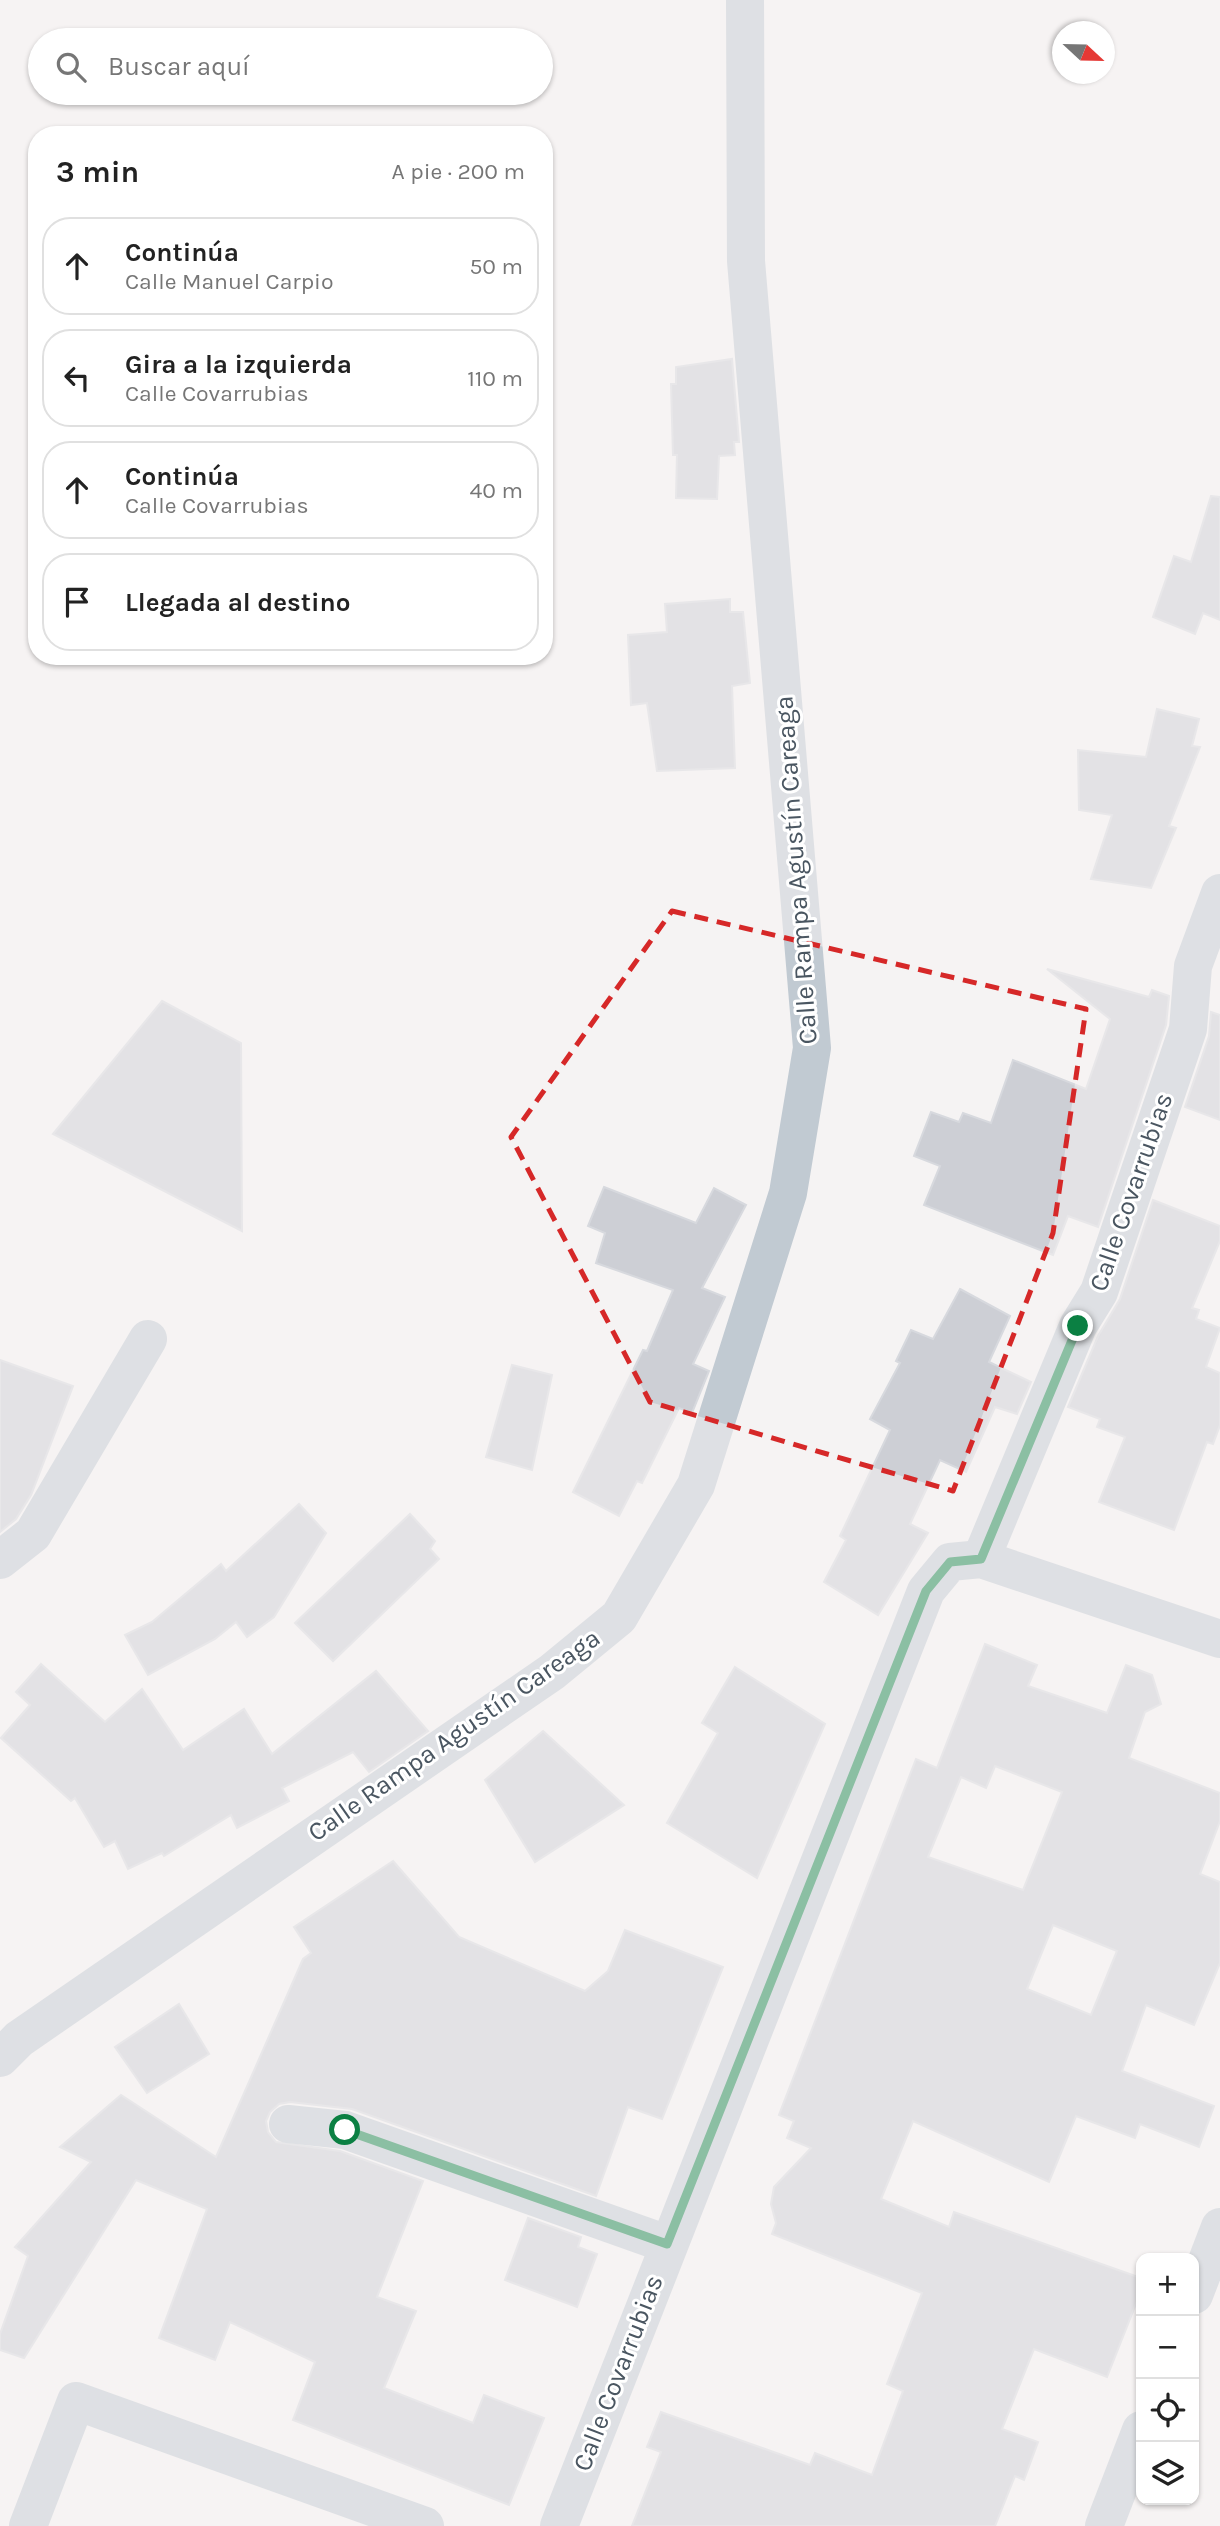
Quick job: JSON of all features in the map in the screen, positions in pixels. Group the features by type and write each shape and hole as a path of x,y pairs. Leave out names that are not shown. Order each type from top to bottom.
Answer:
{"street":[{"name":"Calle Rampa Agustín Careaga","path":"0,2058 19,2039 552,1672 619,1617 696,1485 788,1193 812,1048 746,261 745,0"},
{"name":"Calle Covarrubias","path":"559,2526 667,2244 926,1591 966,1560 1078,1326 1099,1292 1188,1029 1193,966 1220,893"},
{"path":"0,1560 33,1534 148,1339"},
{"path":"966,1560 1220,1639"},
{"path":"288,2124 345,2130 667,2244"},
{"path":"1199,2282 1220,2227"},
{"path":"28,2526 76,2402 425,2526"},
{"path":"1104,2526 1136,2442"}],"highlighted area":[{"path":"672,911 1086,1009 1053,1233 953,1491 650,1402 511,1137"}],"building":[{"path":"732,359 739,442 734,442 735,455 719,456 717,499 676,498 677,455 673,455 671,384 676,384 676,367"},
{"path":"1211,496 1220,497 1220,620 1203,613 1195,634 1153,617 1174,556 1191,562"},
{"path":"730,599 730,612 743,612 750,683 732,686 735,768 657,771 647,703 631,705 628,635 667,632 665,604"},
{"path":"1157,709 1199,719 1192,746 1200,747 1169,826 1176,828 1151,888 1091,879 1112,815 1079,810 1078,750 1146,757"},
{"path":"1047,969 1149,997 1152,990 1169,996 1166,1025 1098,1227 1068,1216 1053,1255 924,1205 940,1166 914,1156 931,1112 959,1122 963,1113 991,1123 1013,1060 1086,1089 1110,1019"},
{"path":"162,1001 241,1043 242,1231 53,1134"},
{"path":"1211,1012 1220,1015 1220,1120 1185,1107 1209,1036"},
{"path":"604,1187 696,1223 714,1188 746,1205 702,1288 725,1297 693,1364 709,1371 692,1413 679,1408 642,1483 637,1481 619,1516 573,1492 643,1350 647,1351 673,1290 596,1263 605,1233 588,1226"},
{"path":"1153,1200 1220,1226 1220,1241 1192,1308 1199,1310 1196,1319 1220,1328 1206,1367 1220,1373 1220,1425 1213,1444 1207,1442 1174,1530 1099,1502 1125,1437 1097,1427 1100,1419 1068,1407 1098,1336 1120,1299"},
{"path":"960,1289 1010,1316 989,1362 1031,1382 1017,1414 995,1407 966,1472 940,1460 910,1524 928,1533 878,1615 824,1582 846,1540 840,1536 890,1430 870,1419 900,1363 896,1361 911,1330 933,1339"},
{"path":"0,1360 73,1386 31,1495 16,1519 0,1532"},
{"path":"512,1365 552,1375 532,1470 486,1457"},
{"path":"299,1504 326,1533 274,1617 247,1637 236,1622 215,1639 148,1675 125,1635 152,1622 221,1564 226,1571"},
{"path":"410,1514 435,1541 430,1549 439,1559 333,1661 295,1623"},
{"path":"985,1644 1037,1665 1028,1686 1107,1713 1126,1665 1152,1675 1161,1704 1145,1712 1129,1758 1220,1793 1220,1821 1200,1874 1220,1882 1220,1963 1194,2025 1146,2005 1122,2071 1214,2106 1199,2147 1140,2124 1135,2138 1076,2116 1049,2182 913,2121 881,2199 949,2227 954,2212 1136,2276 1136,2304 1107,2377 1034,2349 1002,2429 1038,2442 1024,2480 1015,2476 995,2526 632,2526 661,2452 647,2447 661,2412 810,2465 815,2453 872,2475 903,2391 887,2384 922,2293 772,2234 776,2223 771,2204 774,2187 811,2148 787,2138 794,2121 779,2115 916,1759 937,1768","holes":["995,1766 1062,1792 1023,1890 928,1857 961,1777 986,1788","1053,1925 1117,1951 1091,2015 1027,1989"]},
{"path":"41,1664 105,1722 142,1689 183,1750 244,1709 272,1754 376,1671 428,1731 369,1772 353,1752 282,1788 289,1801 237,1828 231,1815 164,1856 162,1853 128,1869 115,1841 104,1847 75,1798 71,1801 1,1738 30,1705 16,1692"},
{"path":"735,1667 825,1724 757,1878 667,1823 718,1733 702,1723"},
{"path":"543,1731 624,1805 535,1862 485,1780"},
{"path":"393,1861 459,1937 585,1991 608,1971 625,1930 723,1967 662,2119 628,2107 596,2196 352,2109 290,2102 279,2104 270,2112 266,2121 268,2132 276,2142 340,2151 423,2181 377,2297 416,2311 384,2388 473,2423 484,2395 544,2418 509,2505 293,2420 315,2362 230,2322 215,2360 159,2338 207,2209 136,2180 24,2358 0,2350 0,2334 28,2256 15,2247 91,2162 60,2147 121,2095 216,2157 303,1959 311,1953 294,1927"},
{"path":"179,2004 209,2054 147,2093 115,2047"},
{"path":"528,2218 581,2237 578,2247 597,2254 577,2307 505,2280"}],"route":[{"path":"345,2130 667,2244 926,1591 950,1562 981,1559 1078,1326"}]}
